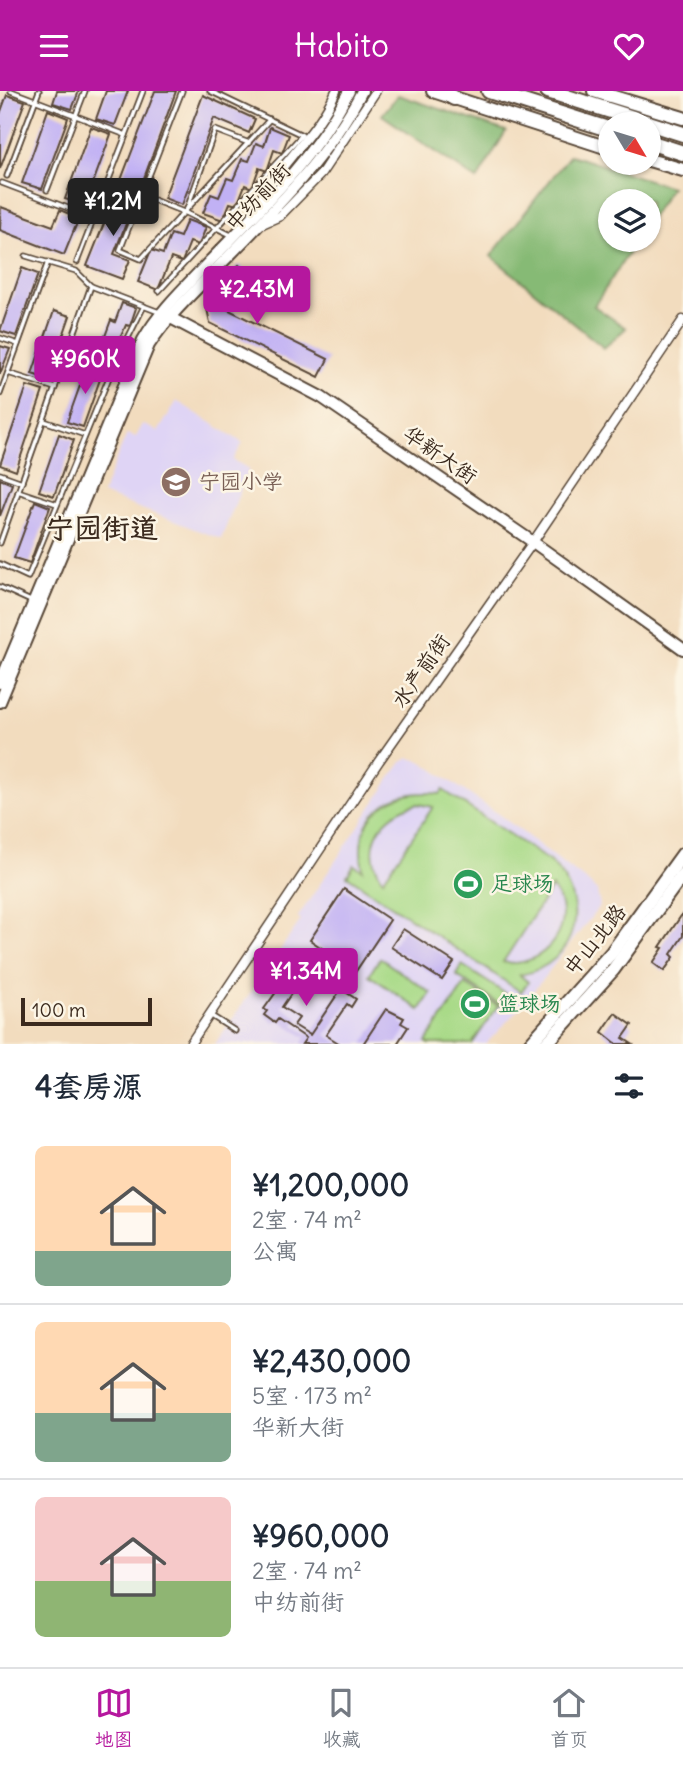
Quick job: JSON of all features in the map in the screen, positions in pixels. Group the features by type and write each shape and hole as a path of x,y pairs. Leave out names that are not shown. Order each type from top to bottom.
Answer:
{"highway":[{"path":"489,91 598,126"},
{"path":"548,91 683,134"},
{"path":"662,146 683,153"}],"main road":[{"path":"433,91 598,145"},
{"path":"594,91 683,118"},
{"path":"662,164 683,170"},
{"name":"中山北路","path":"530,1044 612,952 683,854"},
{"name":"中山北路","path":"546,1044 613,970 683,874"}],"street":[{"path":"256,221 269,185 300,148 336,91"},
{"path":"166,315 234,236 256,221 327,129 349,91"},
{"name":"中纺前街","path":"0,702 38,603 141,362 166,315 314,165 362,91"},
{"path":"256,221 280,216 321,174 376,91"},
{"name":"华新大街","path":"166,315 321,397 533,542 683,649"},
{"name":"水产前街","path":"190,1044 379,761 533,542 683,320"},
{"path":"0,683 38,603"}],"lane":[{"path":"11,91 126,135"},
{"path":"7,176 39,91"},
{"path":"47,190 85,91"},
{"path":"77,262 143,91"},
{"path":"182,91 120,250 141,259 270,119"},
{"path":"159,291 302,135 210,91"},
{"path":"186,213 215,130 249,143"},
{"path":"108,182 186,213 234,236"},
{"path":"2,183 94,218"},
{"path":"26,256 76,271 91,286 166,315"},
{"path":"0,394 48,263"},
{"path":"0,543 91,286"},
{"path":"0,563 28,577 112,370 144,306"},
{"path":"0,338 18,344"},
{"path":"66,355 112,370"},
{"path":"8,373 55,388"},
{"path":"43,421 85,435"},
{"path":"0,474 22,482"},
{"path":"18,491 57,504"},
{"path":"0,587 38,603"},
{"path":"210,1015 235,1031"}],"shaded area":[{"name":"宁园小学","path":"177,401 243,443 233,460 249,469 221,539 102,494 127,434 136,437 143,424 158,432"},
{"path":"409,758 421,761 501,816 588,882 597,891 600,906 524,1003 486,1044 215,1044 301,920 298,917 401,763"}],"green space":[{"path":"398,95 506,131 477,180 382,115"},
{"path":"570,155 598,164 598,175 633,175 671,187 661,202 661,189 598,189 598,252 629,252 594,306 626,328 604,348 491,256"},
{"path":"443,790 549,861 563,876 571,893 573,928 566,944 555,958 540,969 520,975 528,982 521,992 347,876 354,865 363,870 363,835 378,810 390,801 405,796 440,794","holes":["418,804 433,807 383,880 376,867 374,855 378,832 394,814","552,887 560,901 562,915 554,941 532,959 518,963 503,962"]},
{"path":"380,958 431,993 420,1010 369,975"},
{"path":"462,965 509,996 502,1006 456,975"},
{"path":"465,984 498,1006 472,1044 429,1044 426,1042"}],"building":[{"path":"57,91 79,91 72,109 53,103"},
{"path":"106,91 128,91 115,125 96,119"},
{"path":"155,91 176,91 141,186 121,180"},
{"path":"7,95 25,101 0,169 0,114"},
{"path":"203,95 255,119 249,133 214,118 182,205 164,198"},
{"path":"48,110 68,118 42,189 22,183"},
{"path":"91,127 111,134 85,205 65,199"},
{"path":"270,127 289,135 282,153 274,150 267,171 259,168 252,188 245,185 237,205 230,203 223,220 203,213 211,194 219,197 227,178 233,180 242,159 249,161 256,143 264,146"},
{"path":"117,191 136,198 114,254 130,260 122,279 87,266"},
{"path":"1,207 53,226 60,210 79,218 64,255 0,230"},
{"path":"187,220 206,227 199,245 190,242 182,262 171,258 158,290 138,282 151,250 163,254 171,234 180,237"},
{"path":"239,265 253,279 227,309 328,359 319,377 210,323 205,299"},
{"path":"22,268 38,274 16,336 0,331"},
{"path":"122,303 136,308 130,326 126,325 110,361 94,356 111,320 115,322"},
{"path":"54,311 70,316 48,379 32,374"},
{"path":"0,346 10,349 0,374"},
{"path":"87,366 103,371 83,427 67,422"},
{"path":"27,386 43,391 16,471 0,465"},
{"path":"59,434 74,440 54,496 39,491"},
{"path":"0,479 12,484 0,516"},
{"path":"35,501 50,507 30,563 14,558"},
{"path":"344,889 390,920 356,971 310,940"},
{"path":"683,913 683,936 671,954 674,957 664,971 653,963 663,948 660,947"},
{"path":"403,929 454,962 442,980 391,947"},
{"path":"299,960 314,970 308,978 304,975 282,1007 299,1018 294,1025 310,1035 341,989 356,999 351,1007 347,1004 326,1035 340,1044 302,1044 306,1038 278,1019 275,1023 264,1015 267,1011 264,1009"},
{"path":"386,1009 404,1018 401,1023 408,1027 397,1044 363,1044"},
{"path":"615,1013 632,1025 623,1038 632,1044 617,1044 602,1032"}],"place":[{"name":"宁园小学","path":"176,482"},
{"name":"足球场","path":"468,884"},
{"name":"篮球场","path":"475,1004"}],"district":[{"name":"宁园街道","path":"102,528"}]}
